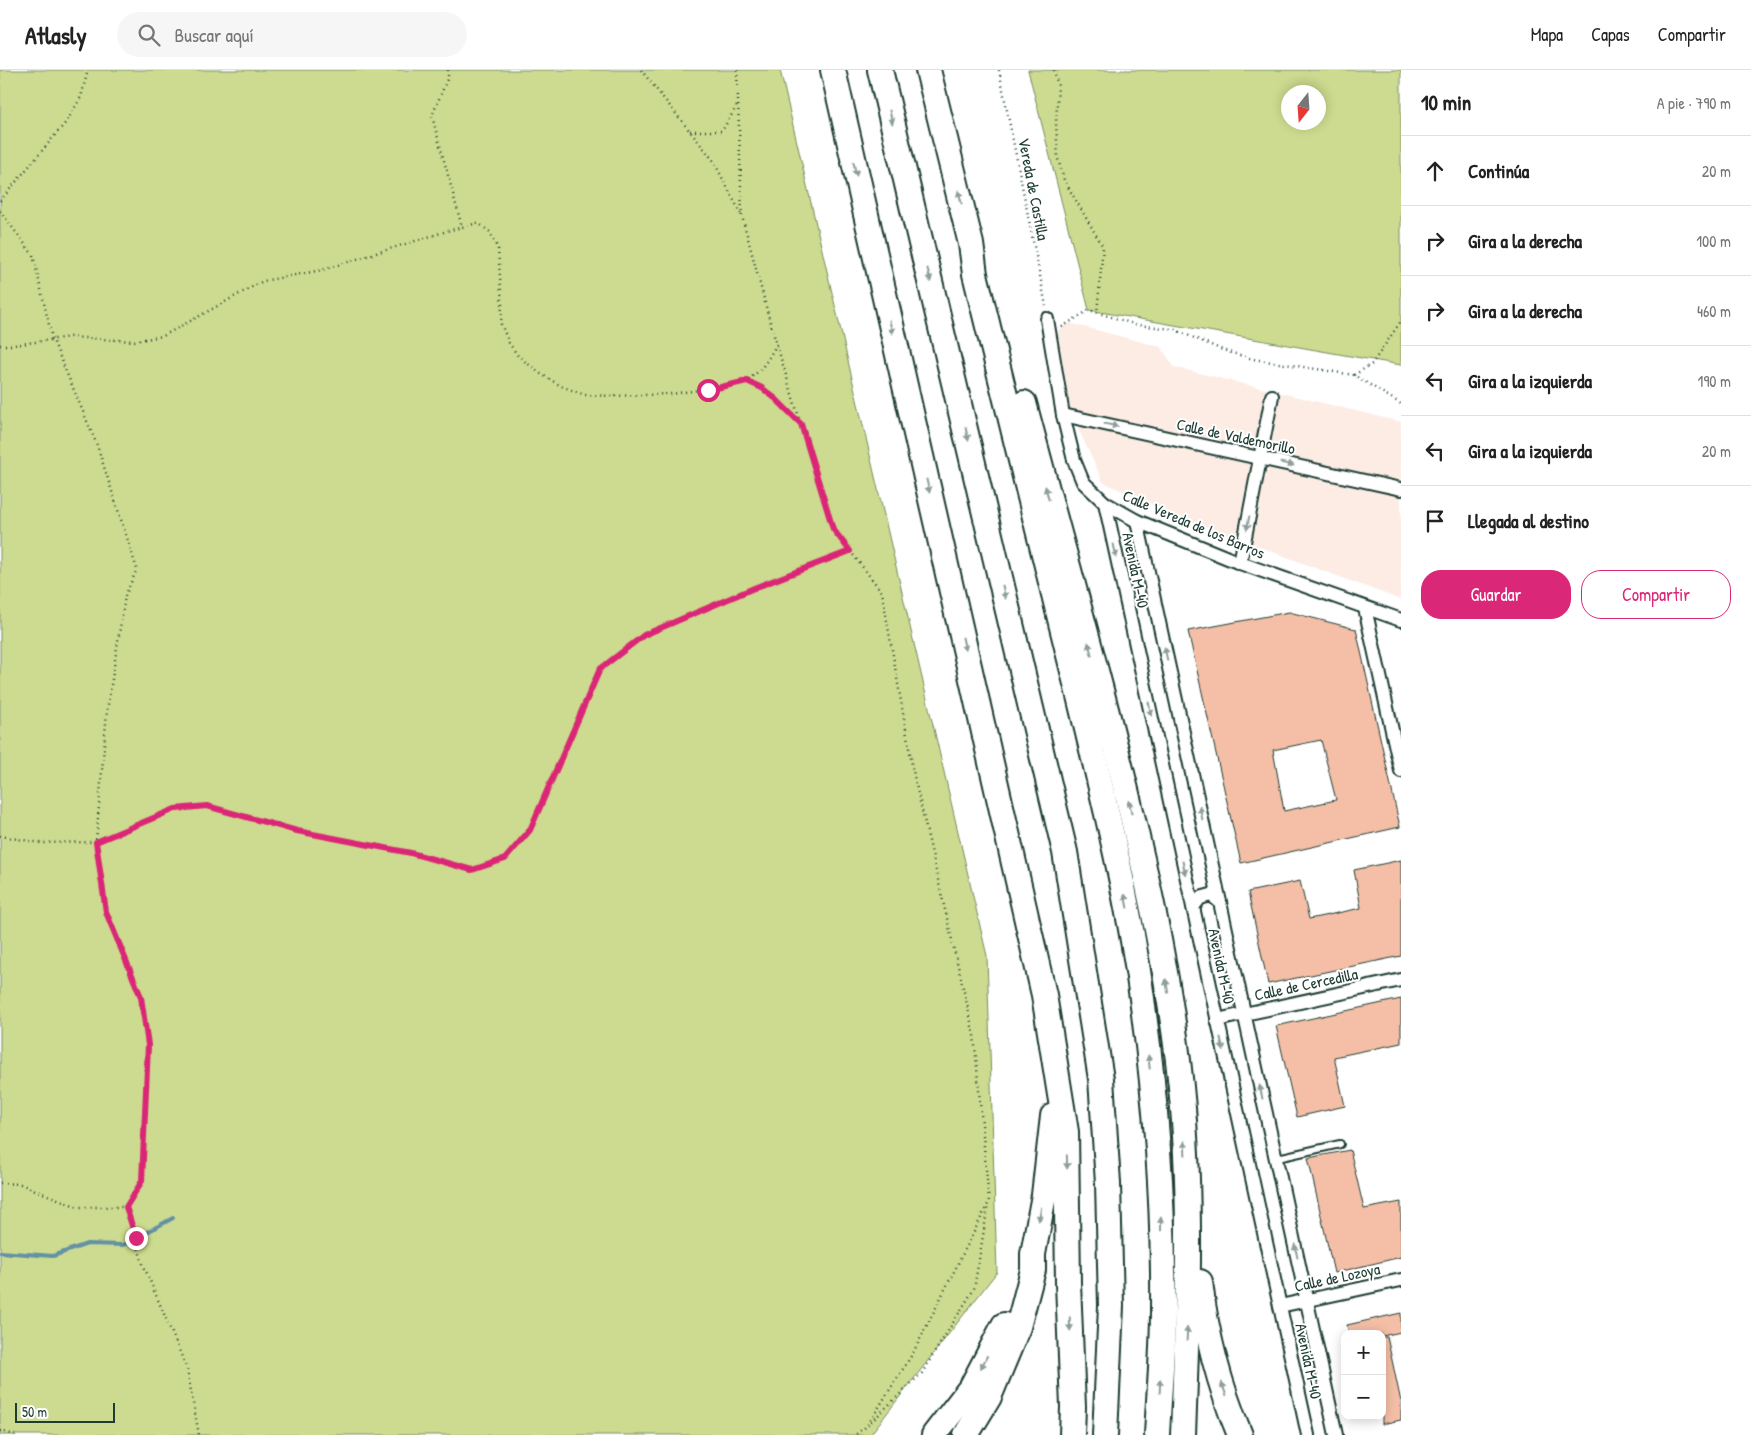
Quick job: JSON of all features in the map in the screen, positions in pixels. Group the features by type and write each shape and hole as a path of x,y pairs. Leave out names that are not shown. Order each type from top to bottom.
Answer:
{"highway":[{"path":"833,70 1042,985 1066,1132 1068,1283 1073,1407 1072,1435"},
{"path":"880,70 1065,852 1101,1080 1108,1184 1111,1306 1105,1435"},
{"path":"928,70 971,244 975,274 1040,534 1117,858 1132,934 1148,1050 1160,1209 1163,1311 1157,1435"},
{"path":"971,244 990,269 1056,526 1118,752 1158,932 1172,1012 1183,1107 1188,1196 1188,1317 1183,1435"},
{"path":"966,1435 989,1397 1018,1327 1033,1270 1033,1254 1044,1195 1056,1079"},
{"path":"1188,1196 1193,1221 1203,1310 1219,1376 1240,1435"},
{"path":"934,1435 972,1386 1004,1323 1022,1276 1033,1254"}],"street":[{"name":"Calle Vereda de los Barros","path":"1047,316 1063,415 1074,460 1083,482 1105,503 1137,521 1240,563 1401,620"},
{"path":"1240,563 1272,396"},
{"name":"Calle de Valdemorillo","path":"1063,415 1401,489"},
{"name":"Avenida M-40","path":"1105,503 1308,1435"},
{"name":"Avenida M-40","path":"1137,521 1336,1435"},
{"path":"1366,608 1401,771"},
{"path":"1193,908 1200,898 1211,895 1220,902"},
{"name":"Calle de Cercedilla","path":"1217,1020 1401,980"},
{"name":"Calle de Lozoya","path":"1280,1306 1401,1280"}],"lane":[{"path":"1275,1155 1282,1157 1340,1144"}],"path":[{"path":"0,201 67,121 81,97 88,70"},
{"path":"448,70 448,77 432,116 462,227"},
{"path":"641,70 713,160 742,216 776,344 833,529 882,592 914,776 974,1035 989,1202 974,1290 922,1373 867,1426 855,1435"},
{"path":"737,70 742,216"},
{"name":"Vereda de Castilla","path":"999,70 1047,316"},
{"path":"1054,70 1058,86 1056,123 1058,159 1064,180 1074,200 1103,247 1097,313"},
{"path":"690,131 722,131 738,102"},
{"path":"0,211 33,255 53,339 97,445 137,569 125,596 107,711 96,842 106,912 141,997 148,1045 142,1181 126,1207 143,1264 187,1369 198,1435"},
{"path":"0,345 14,345 70,337 134,341 163,336 217,305 264,282 322,270 478,223 490,232 498,249 502,304 501,324 509,343 518,356 541,374 561,386 585,395 613,396 671,394 725,387 747,381 768,359 776,344"},
{"path":"1050,334 1089,310 1137,325 1173,329 1225,351 1253,359 1354,375 1401,404"},
{"path":"1354,375 1372,364 1401,321"},
{"path":"747,381 762,388 776,399 801,424"},
{"path":"0,836 40,843 96,842 175,809 207,806 297,831 411,853 472,870 505,859 530,830 600,669 644,635 754,588 850,551"},
{"path":"0,1183 20,1184 78,1207 126,1207"},
{"path":"867,1426 913,1353 989,1202"},
{"path":"0,1431 15,1435"}],"shaded area":[{"path":"1069,323 1161,347 1174,367 1401,422 1401,600 1175,515 1103,482 1071,413 1056,332"}],"green space":[{"path":"0,70 780,70 987,956 997,1272 870,1435 0,1435"},
{"path":"1028,70 1401,70 1401,365 1089,310"}],"building":[{"path":"1289,612 1356,629 1400,827 1241,863 1188,631","holes":["1321,740 1336,800 1284,811 1273,750"]},
{"path":"1401,860 1401,956 1268,984 1248,892 1300,881 1309,919 1361,908 1354,870"},
{"path":"1401,999 1401,1043 1334,1057 1345,1106 1297,1117 1276,1026"},
{"path":"1350,1150 1364,1209 1401,1202 1401,1257 1334,1273 1308,1158"},
{"path":"1401,1313 1401,1332 1386,1335 1386,1330 1348,1330 1347,1325"},
{"path":"1387,1337 1401,1402 1401,1420 1382,1424 1382,1420 1386,1420"}],"waterway":[{"path":"0,1252 53,1256 87,1244 123,1245 173,1218"}],"route":[{"path":"136,1238 126,1207 142,1181 148,1045 141,997 106,912 96,842 175,809 207,806 297,831 411,853 472,870 505,859 530,830 600,669 644,635 754,588 850,551 833,529 801,424 776,399 762,388 747,381 708,390"}]}
